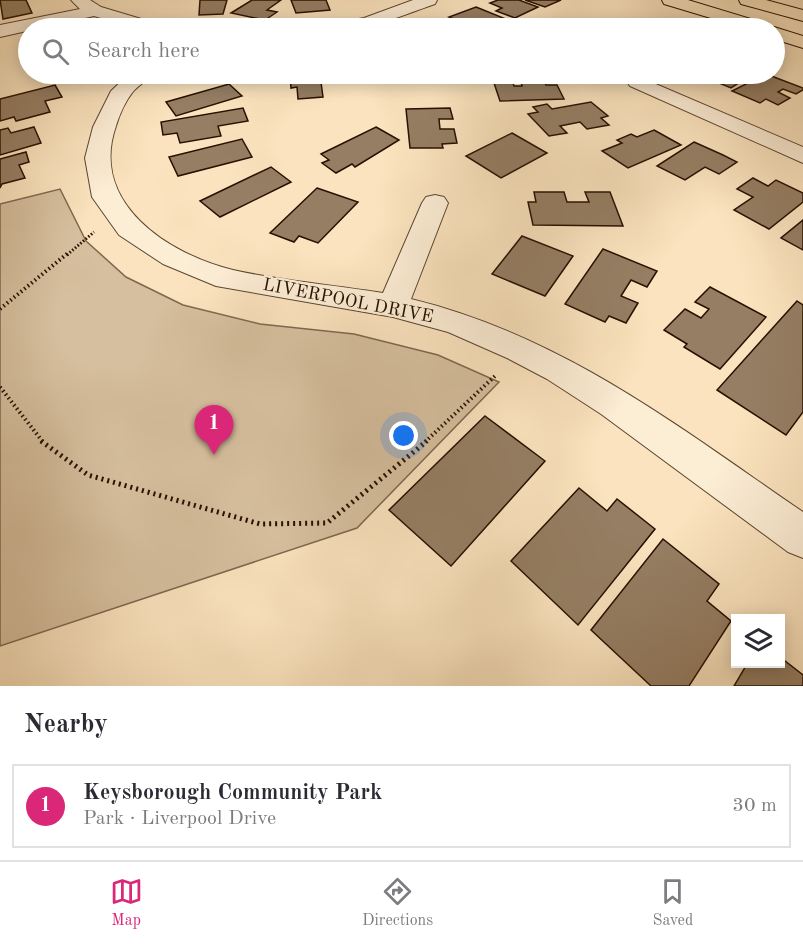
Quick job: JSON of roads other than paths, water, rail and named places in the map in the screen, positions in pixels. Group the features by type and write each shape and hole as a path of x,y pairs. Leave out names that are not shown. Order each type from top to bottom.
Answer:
{"main road":[{"path":"670,0 728,18"},
{"path":"747,0 803,16"},
{"path":"785,36 803,42"}],"street":[{"path":"80,0 95,11 118,18"},
{"path":"379,18 429,0"},
{"path":"62,18 95,11"},
{"path":"0,31 18,27"},
{"name":"LIVERPOOL DRIVE","path":"130,84 122,91 104,127 97,158 105,197 129,229 172,257 227,279 393,306 456,322 519,349 559,369 614,403 803,537"},
{"path":"641,84 803,156"},
{"path":"393,306 435,203"}],"place":[{"name":"Keysborough Community Park","path":"214,455"}]}
